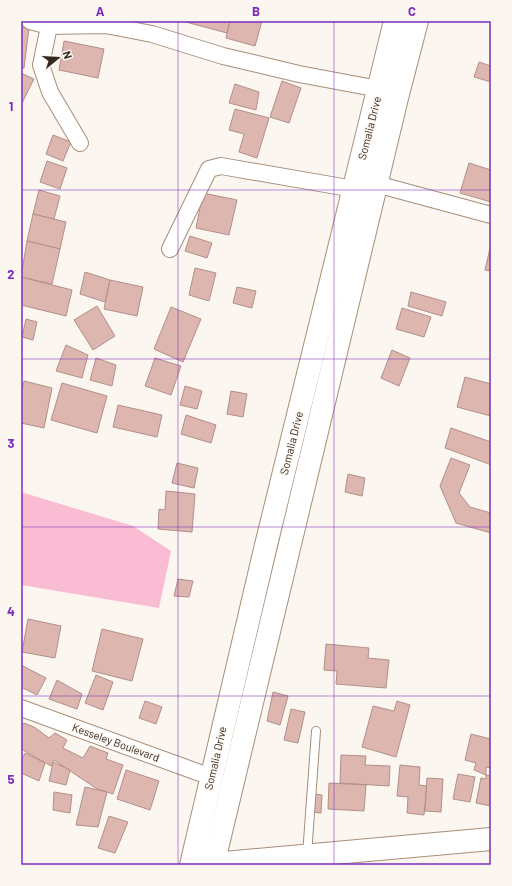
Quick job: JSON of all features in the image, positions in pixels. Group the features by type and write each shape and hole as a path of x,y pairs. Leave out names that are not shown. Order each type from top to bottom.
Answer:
{"main road":[{"name":"Somalia Drive","path":"191,864 264,553 395,21"},
{"name":"Somalia Drive","path":"213,864 376,184 417,21"},
{"path":"191,864 213,864 491,840"}],"street":[{"path":"30,21 48,26 105,25 152,34 223,56 299,74 379,89"},
{"path":"48,26 41,65 50,92 80,143"},
{"path":"170,249 209,169 221,166 354,189"},
{"path":"376,184 491,215"},
{"name":"Kesseley Boulevard","path":"21,708 211,777"}],"lane":[{"path":"307,856 316,731"}],"shaded area":[{"path":"21,492 133,526 171,551 159,608 21,585"}],"building":[{"path":"182,21 230,21 227,33"},
{"path":"230,21 262,21 255,46 226,38"},
{"path":"21,27 29,28 24,68 21,68"},
{"path":"64,41 104,49 98,78 59,70"},
{"path":"479,62 491,66 491,82 474,77"},
{"path":"21,73 34,79 21,105"},
{"path":"282,81 301,88 289,123 270,117"},
{"path":"235,84 259,92 256,110 229,103"},
{"path":"235,109 269,118 257,158 239,152 244,134 229,130"},
{"path":"53,135 71,142 63,161 46,154"},
{"path":"47,161 67,168 60,189 40,182"},
{"path":"469,163 491,170 491,202 460,193"},
{"path":"39,190 60,196 54,219 33,214"},
{"path":"203,193 237,200 229,235 196,228"},
{"path":"33,214 66,222 60,249 27,241"},
{"path":"190,236 212,243 207,258 185,251"},
{"path":"27,241 60,249 52,284 21,277"},
{"path":"491,244 491,271 485,270"},
{"path":"195,268 216,273 209,301 189,295"},
{"path":"85,272 110,280 105,302 80,294"},
{"path":"21,277 72,290 66,316 21,305"},
{"path":"110,280 143,287 137,316 104,309"},
{"path":"237,287 256,291 252,308 233,303"},
{"path":"411,292 446,302 442,316 408,306"},
{"path":"97,306 115,336 93,350 74,320"},
{"path":"171,307 201,319 183,362 154,349"},
{"path":"402,308 431,317 424,337 396,329"},
{"path":"26,319 37,322 33,340 22,337"},
{"path":"66,345 88,355 82,378 56,371"},
{"path":"392,350 410,358 399,386 381,378"},
{"path":"96,358 116,365 112,386 90,380"},
{"path":"155,358 181,366 171,395 145,386"},
{"path":"465,377 491,384 491,416 457,407"},
{"path":"24,381 52,388 44,428 21,423 21,395"},
{"path":"62,383 107,396 97,433 51,420"},
{"path":"185,386 202,391 197,409 180,405"},
{"path":"231,391 247,394 243,417 227,414"},
{"path":"118,405 162,415 157,437 113,427"},
{"path":"186,415 216,425 211,443 181,434"},
{"path":"451,428 491,442 491,467 489,464 445,448"},
{"path":"451,458 470,465 459,493 470,507 491,513 491,533 456,523 440,486"},
{"path":"177,463 198,468 194,488 172,483"},
{"path":"348,474 365,478 362,496 345,492"},
{"path":"166,491 195,494 192,532 158,529 159,509 165,510"},
{"path":"178,579 193,581 189,597 174,596"},
{"path":"28,619 61,626 55,658 22,652"},
{"path":"102,629 143,639 132,681 92,671"},
{"path":"326,644 369,648 368,658 389,660 386,688 336,684 337,671 324,670"},
{"path":"21,665 46,678 37,695 21,687"},
{"path":"96,675 113,682 103,710 85,703"},
{"path":"57,680 82,694 77,709 49,699"},
{"path":"273,692 288,696 280,725 267,721"},
{"path":"145,701 162,707 156,724 139,718"},
{"path":"397,701 410,705 396,757 362,747 373,706 394,711"},
{"path":"291,709 305,712 298,743 284,740"},
{"path":"24,723 34,727 49,738 55,733 67,740 63,748 83,758 90,746 108,753 106,759 123,765 113,794 97,789 54,760 51,766 21,749 21,725"},
{"path":"471,734 491,739 491,768 486,767 486,775 474,770 476,763 465,760"},
{"path":"25,753 45,763 39,781 21,773 21,761"},
{"path":"341,755 366,756 365,765 390,766 389,786 340,783"},
{"path":"53,762 70,770 66,785 49,781"},
{"path":"400,765 420,767 419,785 427,786 424,815 407,813 408,797 397,796"},
{"path":"126,770 159,781 150,810 117,799"},
{"path":"458,774 475,777 470,802 453,799"},
{"path":"486,775 491,776 491,806 476,803 481,778 486,779"},
{"path":"427,778 443,779 441,812 425,811"},
{"path":"329,783 366,785 364,811 328,809"},
{"path":"85,787 107,792 98,827 76,825"},
{"path":"54,792 72,795 70,813 53,810"},
{"path":"315,794 322,795 321,813 313,812"},
{"path":"109,816 128,822 115,853 98,848"}]}
